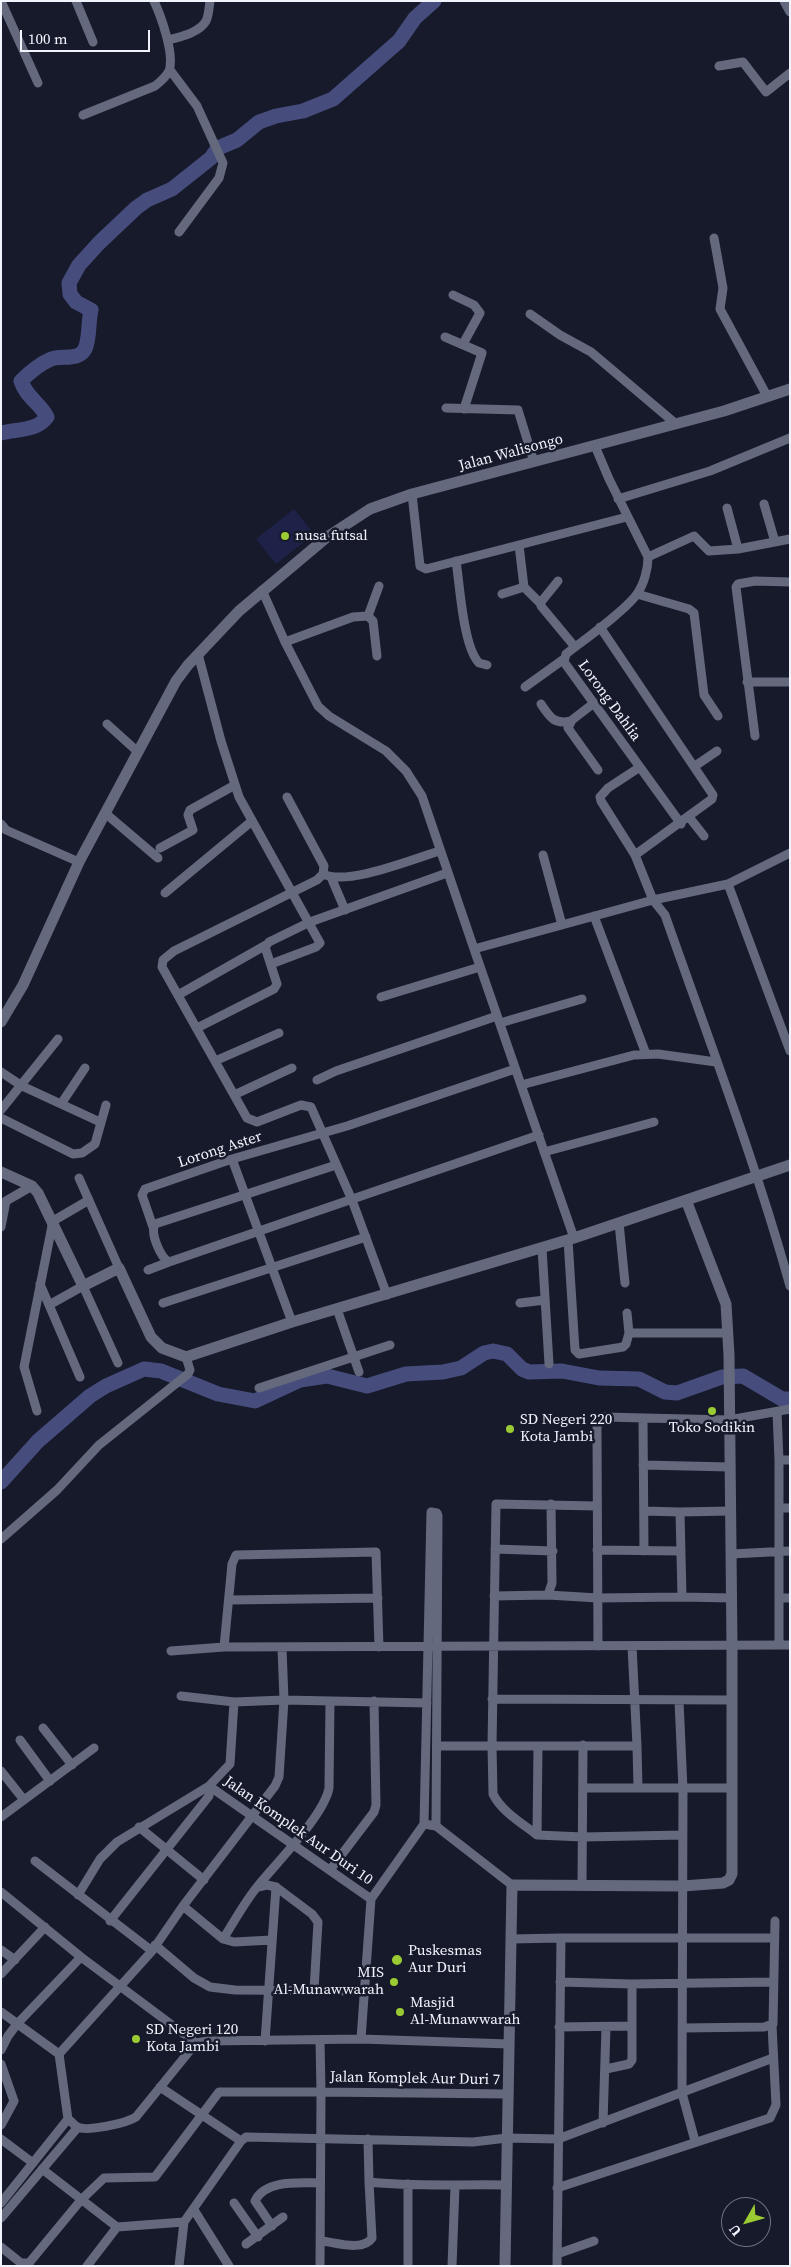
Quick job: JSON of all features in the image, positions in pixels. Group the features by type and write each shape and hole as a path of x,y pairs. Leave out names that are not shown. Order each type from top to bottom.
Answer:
{"street":[{"path":"1,1 38,83"},
{"path":"76,1 93,42"},
{"path":"154,1 164,23 168,40 170,70 198,106 223,162 221,174 179,232"},
{"path":"168,40 182,37 201,27 207,19 210,1"},
{"path":"784,1 790,12"},
{"path":"719,66 743,62 766,92 790,73"},
{"path":"84,114 155,86 164,79 170,70"},
{"path":"714,238 723,288 720,309 767,396"},
{"path":"453,295 474,305 480,313 462,344"},
{"path":"530,314 560,335 591,352 676,424"},
{"path":"445,337 482,353 464,409"},
{"name":"Jalan Walisongo","path":"1,1022 5,1009 45,940 79,862 176,681 198,654 262,590 327,537 358,516 385,503 412,494 724,412 767,396 788,393"},
{"path":"446,408 518,410 534,462"},
{"path":"618,499 710,471 790,438"},
{"path":"595,446 618,499 648,557 694,536 709,551 738,549 790,540"},
{"path":"412,494 421,568 426,569 627,517"},
{"path":"764,504 775,542"},
{"path":"727,508 738,549"},
{"path":"519,545 524,587 541,604 552,622 575,647"},
{"name":"Lorong Dahlia","path":"648,557 646,572 637,594 566,654 564,659 566,665 680,824"},
{"path":"456,561 465,628 473,656 479,663 486,665"},
{"path":"755,736 736,586 755,581 790,582"},
{"path":"541,604 558,582"},
{"path":"368,616 379,586"},
{"path":"502,594 524,587"},
{"path":"262,590 314,700 323,711 386,751 406,772 422,796 539,1135 571,1239 575,1350 579,1354 620,1348 626,1344 629,1333 627,1313"},
{"path":"637,594 689,609 694,613 704,695 718,716"},
{"path":"285,642 353,618 368,616"},
{"path":"368,616 373,621 377,656"},
{"path":"600,627 695,766 713,797 680,824 635,855"},
{"path":"198,654 234,785 252,821 310,922 319,945 271,964"},
{"path":"525,687 564,659"},
{"path":"747,682 790,682"},
{"path":"540,704 554,720 561,723 570,721 594,703"},
{"path":"570,721 568,728 598,770"},
{"path":"107,724 138,752"},
{"path":"695,766 716,751"},
{"path":"640,767 608,788 600,797 601,801 635,855 653,900 665,916 757,1176 790,1286"},
{"path":"105,813 159,853 192,830 188,815 190,810 234,785"},
{"path":"287,797 345,910"},
{"path":"689,817 704,836"},
{"path":"165,892 252,821"},
{"path":"1,824 6,830 79,862"},
{"path":"387,1295 352,1200 311,1107 301,1105 257,1122 247,1118 162,967 163,960 205,934 326,876 352,877 440,851"},
{"path":"542,855 562,925"},
{"path":"474,950 653,900 728,884 789,855"},
{"path":"178,995 310,922 448,873"},
{"path":"728,884 790,1050"},
{"path":"594,916 646,1054"},
{"path":"197,1028 274,989 277,984 266,945"},
{"path":"380,997 480,967"},
{"path":"317,1080 336,1071 498,1020 582,999"},
{"path":"215,1061 279,1034"},
{"path":"1,1110 58,1039"},
{"path":"521,1085 634,1055 658,1054 716,1062"},
{"path":"61,1104 85,1068"},
{"path":"234,1095 292,1068"},
{"name":"Lorong Aster","path":"153,1227 144,1206 142,1195 145,1189 232,1159 322,1133 516,1069"},
{"path":"1,1072 22,1086 100,1122"},
{"path":"1,1118 77,1155 95,1144 106,1105"},
{"path":"544,1152 654,1122"},
{"path":"148,1270 539,1135"},
{"path":"232,1159 292,1322"},
{"path":"169,1262 164,1257 153,1232 155,1224 336,1165"},
{"path":"79,1178 151,1338 162,1348 186,1357 292,1322 571,1239 790,1165"},
{"path":"1,1172 32,1186 41,1197 118,1363"},
{"path":"1,1227 6,1201 32,1186"},
{"path":"37,1411 24,1367 53,1221 89,1200"},
{"path":"424,1824 436,1826 512,1885 683,1886 723,1884 729,1880 732,1874 732,1598 729,1354 725,1303 686,1200"},
{"path":"619,1223 625,1283"},
{"path":"163,1303 366,1237"},
{"path":"542,1248 549,1364"},
{"path":"49,1304 119,1268"},
{"path":"40,1284 80,1377"},
{"path":"520,1303 545,1300"},
{"path":"336,1309 359,1372"},
{"path":"629,1333 727,1333"},
{"path":"260,1388 390,1344"},
{"path":"1,1539 56,1490 99,1444 186,1375 190,1370 186,1357"},
{"path":"598,1646 597,1422 604,1417 729,1420 790,1409"},
{"path":"777,1412 780,1645"},
{"path":"643,1418 644,1551"},
{"path":"779,1460 790,1460"},
{"path":"643,1465 730,1466"},
{"path":"597,1506 496,1504 492,1699 493,1794 495,1799 514,1818 537,1835 583,1837 682,1835"},
{"path":"548,1595 552,1586 551,1504"},
{"path":"779,1508 790,1508"},
{"path":"644,1511 730,1511"},
{"path":"361,2039 371,1899 424,1824 427,1687 432,1647 438,1516 437,1513 431,1512 432,1647 438,1686 436,1826"},
{"path":"680,1512 682,1596"},
{"path":"495,1549 552,1551"},
{"path":"598,1550 680,1551"},
{"path":"731,1554 790,1551"},
{"path":"224,1647 234,1558 238,1554 376,1552 379,1647"},
{"path":"494,1596 548,1595 598,1598 682,1596 732,1598"},
{"path":"228,1600 378,1598"},
{"path":"779,1598 790,1598"},
{"path":"171,1651 224,1647 790,1645"},
{"path":"632,1646 638,1788"},
{"path":"59,2054 153,1948 270,1793 279,1777 284,1700 282,1648"},
{"path":"427,1687 438,1686"},
{"path":"181,1696 234,1702 330,1700 427,1702"},
{"path":"492,1699 732,1700"},
{"path":"223,1939 256,1888 293,1845 328,1794 330,1700"},
{"path":"679,1701 683,1886 682,2094 696,2141"},
{"path":"78,1895 107,1850 139,1827 209,1786 230,1764 234,1702"},
{"path":"330,1870 374,1812 374,1702"},
{"path":"43,1728 72,1765"},
{"path":"20,1740 50,1781"},
{"path":"582,1885 583,1745"},
{"path":"438,1746 637,1746"},
{"path":"537,1835 538,1746"},
{"path":"1,1817 94,1748"},
{"path":"1,1771 24,1800"},
{"path":"110,1920 209,1796 209,1786"},
{"name":"Jalan Komplek Aur Duri 10","path":"209,1786 371,1899"},
{"path":"583,1788 731,1788"},
{"path":"139,1827 204,1880"},
{"path":"34,1860 110,1920 210,1988 235,1990 364,1991"},
{"path":"256,1888 267,1885 276,1887 312,1914 318,1922 314,1990"},
{"path":"505,2266 512,1885"},
{"path":"265,2040 276,1887"},
{"path":"1,1892 81,1957 196,2043 361,2039 509,2044"},
{"path":"183,1906 223,1939 234,1942 272,1940"},
{"path":"557,2188 770,2118 776,2105 772,2025 774,2022 772,1982 775,1921"},
{"path":"1,1974 45,1927"},
{"path":"557,2266 561,1938"},
{"path":"511,1939 773,1938"},
{"path":"1,1950 15,1960"},
{"path":"1,2050 17,2024 81,1957"},
{"path":"560,1982 632,1984 772,1982"},
{"path":"606,2069 631,2063 632,1984"},
{"path":"1,2012 59,2054 68,2119 78,2127 86,2128 131,2120 160,2088 196,2043"},
{"path":"682,2028 772,2025"},
{"path":"559,2027 632,2026"},
{"path":"603,2123 606,2027"},
{"path":"320,2040 320,2266"},
{"path":"179,2266 184,2222 241,2141 246,2137 321,2137 473,2142 507,2138 558,2139 682,2094 773,2058"},
{"path":"1,2064 14,2102 1,2125"},
{"path":"160,2088 241,2141"},
{"name":"Jalan Komplek Aur Duri 7","path":"202,2115 221,2091 508,2094"},
{"path":"1,2247 21,2263 29,2263 80,2200 104,2178 155,2176 202,2115"},
{"path":"1,2203 68,2119"},
{"path":"1,2218 78,2127"},
{"path":"1,2139 34,2163"},
{"path":"321,2241 363,2246 370,2242 372,2238 368,2139"},
{"path":"42,2169 80,2200 118,2227 184,2222"},
{"path":"369,2182 455,2187 472,2184 506,2185"},
{"path":"240,2212 270,2187 292,2183 320,2183"},
{"path":"408,2184 408,2266"},
{"path":"452,2266 455,2187"},
{"path":"255,2201 272,2226"},
{"path":"234,2203 258,2237"},
{"path":"194,2210 229,2266"},
{"path":"246,2244 283,2217"},
{"path":"87,2266 118,2227"},
{"path":"557,2254 594,2241"}],"shaded area":[{"name":"nusa futsal","path":"294,509 314,534 276,564 256,539"}],"waterway":[{"path":"1,433 38,425 47,417 23,387 21,381 45,362 53,358 73,357 82,353 85,349 88,340 91,310 76,302 70,294 69,283 79,265 99,243 136,208 147,200 172,189 211,158 218,148 237,140 259,122 276,116 303,111 333,99 399,41 415,18 434,1"},
{"path":"1,1482 38,1441 90,1396 106,1386 144,1369 161,1371 218,1394 255,1401 300,1380 327,1376 367,1386 406,1374 443,1372 461,1368 484,1353 493,1351 507,1354 522,1369 529,1372 562,1371 599,1378 639,1379 665,1392 677,1393 722,1377 743,1376 782,1399 790,1399"}],"place":[{"name":"nusa futsal","path":"285,536"},
{"name":"Toko Sodikin","path":"712,1411"},
{"name":"SD Negeri 220 Kota Jambi","path":"510,1429"},
{"name":"Puskesmas Aur Duri","path":"397,1960"},
{"name":"MIS Al-Munawwarah","path":"394,1982"},
{"name":"Masjid Al-Munawwarah","path":"400,2012"},
{"name":"SD Negeri 120 Kota Jambi","path":"136,2039"}]}
